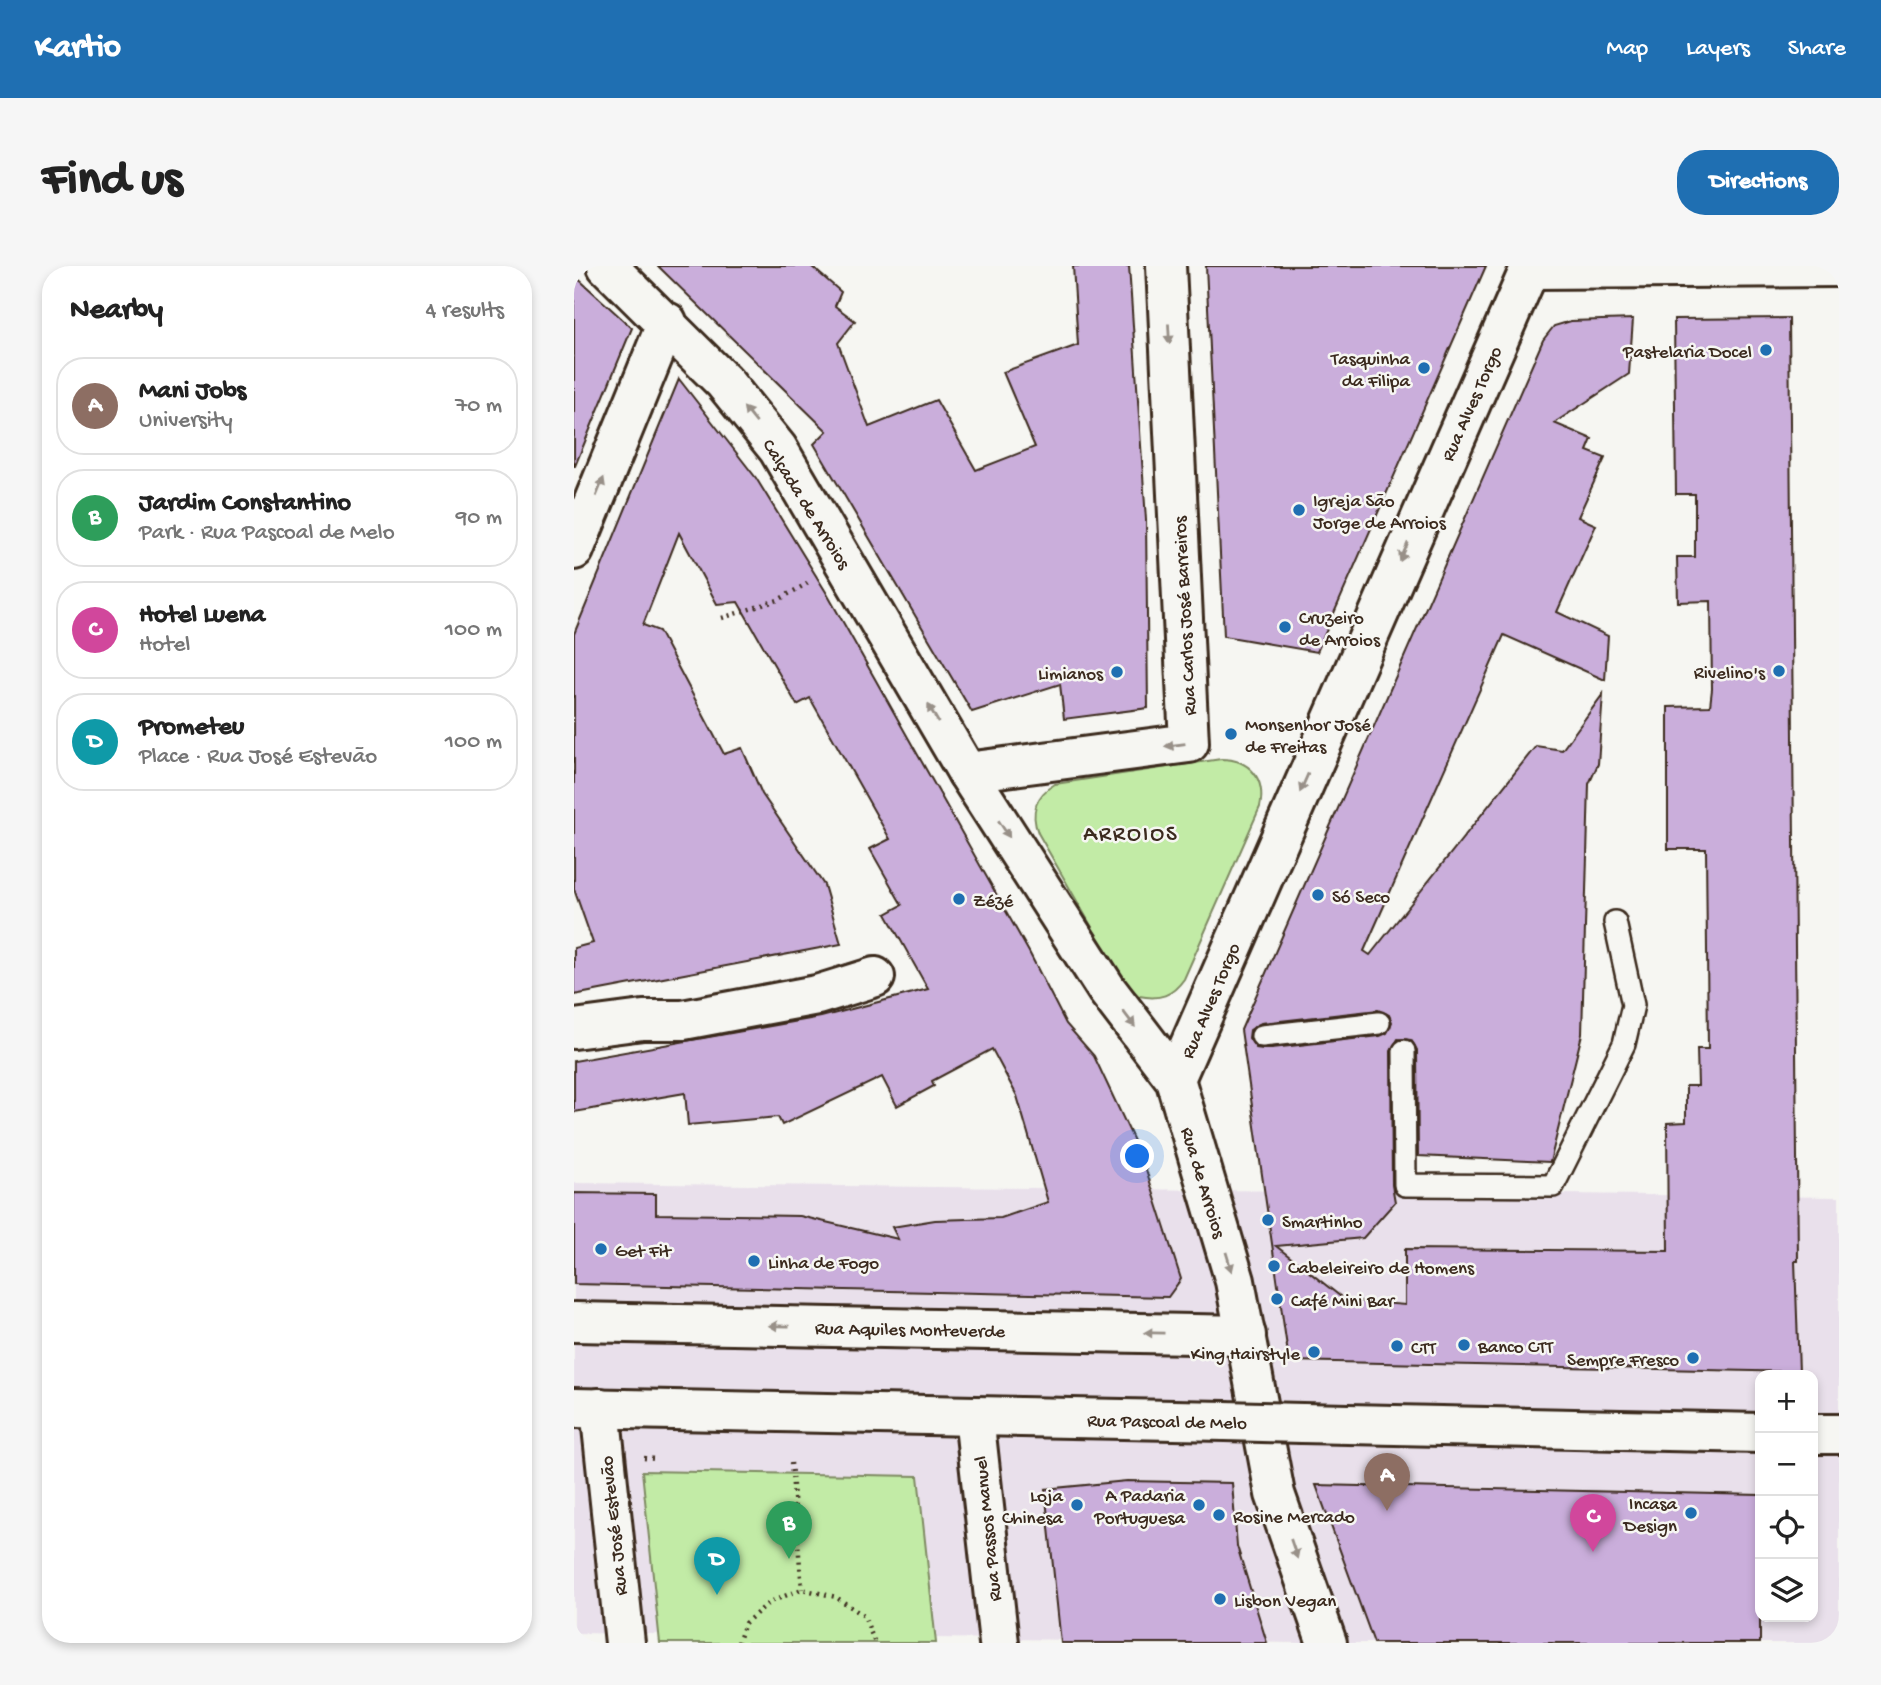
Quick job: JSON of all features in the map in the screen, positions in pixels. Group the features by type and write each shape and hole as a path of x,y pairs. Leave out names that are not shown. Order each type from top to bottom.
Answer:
{"street":[{"name":"Calçada de Arroios","path":"607,266 667,322 724,382 778,449 967,772"},
{"name":"Rua Carlos José Barreiros","path":"967,772 1189,743 1166,266"},
{"path":"1531,267 1839,267"},
{"name":"Rua Alves Torgo","path":"1175,1079 1531,267"},
{"path":"574,550 667,322"},
{"name":"Rua de Arroios","path":"967,772 1107,990 1175,1079 1235,1281 1275,1493 1327,1643"},
{"path":"574,1029 643,1020 683,1020 817,995 875,977"},
{"name":"Rua Aquiles Monteverde","path":"574,1322 1246,1335"},
{"name":"Rua Pascoal de Melo","path":"587,1408 1755,1433"},
{"name":"Rua José Estevão","path":"587,1408 625,1643"},
{"name":"Rua Passos Manuel","path":"974,1416 999,1643"},
{"path":"1818,1434 1839,1434"}],"lane":[{"path":"1404,1051 1405,1185 1553,1186 1624,1044 1633,1005 1615,922"},
{"path":"1262,1036 1379,1023"}],"path":[{"path":"722,618 778,600 845,561"},
{"path":"791,1463 802,1589"},
{"path":"738,1643 745,1623 770,1602 802,1589 836,1597 864,1616 875,1643"}],"shaded area":[{"path":"574,1183 1839,1197 1839,1643 1300,1643 574,1633"}],"green space":[{"path":"1221,759 1240,763 1254,772 1261,788 1260,807 1184,979 1165,995 1139,996 1121,978 1038,833 1036,805 1043,793 1055,784"},
{"path":"642,1471 918,1476 936,1643 660,1643"}],"building":[{"path":"658,266 811,266 841,292 835,306 855,321 838,343 869,427 936,400 976,470 1035,447 1003,372 1078,345 1073,266 1129,266 1146,520 1148,708 1064,719 1060,684 972,712 814,444 827,431"},
{"name":"Igreja São Jorge de Arroios","path":"1206,266 1486,266 1317,652 1224,636"},
{"path":"574,275 632,328 575,466 574,466"},
{"path":"1789,318 1798,1261 1795,1261 1799,1370 1289,1361 1241,1030 1543,340 1554,326 1571,321 1633,319 1629,374 1554,423 1592,439 1587,451 1605,458 1578,517 1596,525 1557,612 1608,636 1605,680 1504,635 1364,951 1370,955 1536,746 1562,750 1603,694 1598,764 1589,784 1582,1034 1550,1162 1418,1156 1417,1050 1411,1040 1398,1039 1391,1051 1392,1185 1395,1202 1363,1238 1276,1246 1345,1300 1405,1305 1405,1249 1668,1251 1667,1123 1686,1122 1686,1086 1698,1086 1697,1049 1708,1049 1706,849 1668,849 1668,707 1710,706 1712,689 1711,601 1678,602 1677,557 1695,557 1695,494 1676,494 1674,319","holes":["1378,1010 1389,1015 1392,1022 1387,1033 1380,1036 1263,1049 1256,1048 1249,1038 1250,1030 1261,1023"]},
{"path":"679,379 756,478 826,592 1029,952 1066,1024 1094,1056 1143,1160 1181,1279 1168,1297 574,1284 574,1193 656,1194 656,1214 800,1216 898,1239 892,1227 935,1220 1001,1218 1048,1202 1017,1096 992,1049 932,1081 934,1086 897,1106 882,1077 782,1125 778,1117 688,1125 685,1093 574,1112 574,1061 821,1017 928,989 886,914 902,905 870,849 890,839 810,698 797,705 738,602 717,604 679,533 643,625 659,631 724,754 742,748 762,794 824,885 841,944 574,995 574,948 593,943 574,889 574,634"},
{"path":"1127,1481 1232,1483 1237,1546 1267,1643 1061,1643 1045,1489"},
{"path":"1316,1485 1755,1495 1755,1622 1760,1622 1760,1643 1374,1643"}],"place":[{"name":"Pastelaria Docel","path":"1766,350"},
{"name":"Tasquinha da Filipa","path":"1424,368"},
{"name":"Igreja São Jorge de Arroios","path":"1299,510"},
{"name":"Cruzeiro de Arroios","path":"1285,627"},
{"name":"Rivelino's","path":"1779,671"},
{"name":"Limianos","path":"1117,672"},
{"name":"Monsenhor José de Freitas","path":"1231,734"},
{"name":"Só Seco","path":"1318,895"},
{"name":"Zézé","path":"959,899"},
{"name":"Smartinho","path":"1268,1220"},
{"name":"Get Fit","path":"601,1249"},
{"name":"Linha de Fogo","path":"754,1261"},
{"name":"Cabeleireiro de Homens","path":"1274,1266"},
{"name":"Café Mini Bar","path":"1277,1299"},
{"name":"Banco CTT","path":"1464,1345"},
{"name":"CTT","path":"1397,1346"},
{"name":"King Hairstyle","path":"1314,1352"},
{"name":"Sempre Fresco","path":"1693,1358"},
{"name":"Loja Chinesa","path":"1077,1505"},
{"name":"A Padaria Portuguesa","path":"1199,1505"},
{"name":"Mani Jobs","path":"1387,1511"},
{"name":"Incasa Design","path":"1691,1513"},
{"name":"Rosine Mercado","path":"1219,1515"},
{"name":"Hotel Luena","path":"1593,1552"},
{"name":"Jardim Constantino","path":"789,1559"},
{"name":"Prometeu","path":"717,1595"},
{"name":"Lisbon Vegan","path":"1220,1599"}],"district":[{"name":"ARROIOS","path":"1131,832"}]}
